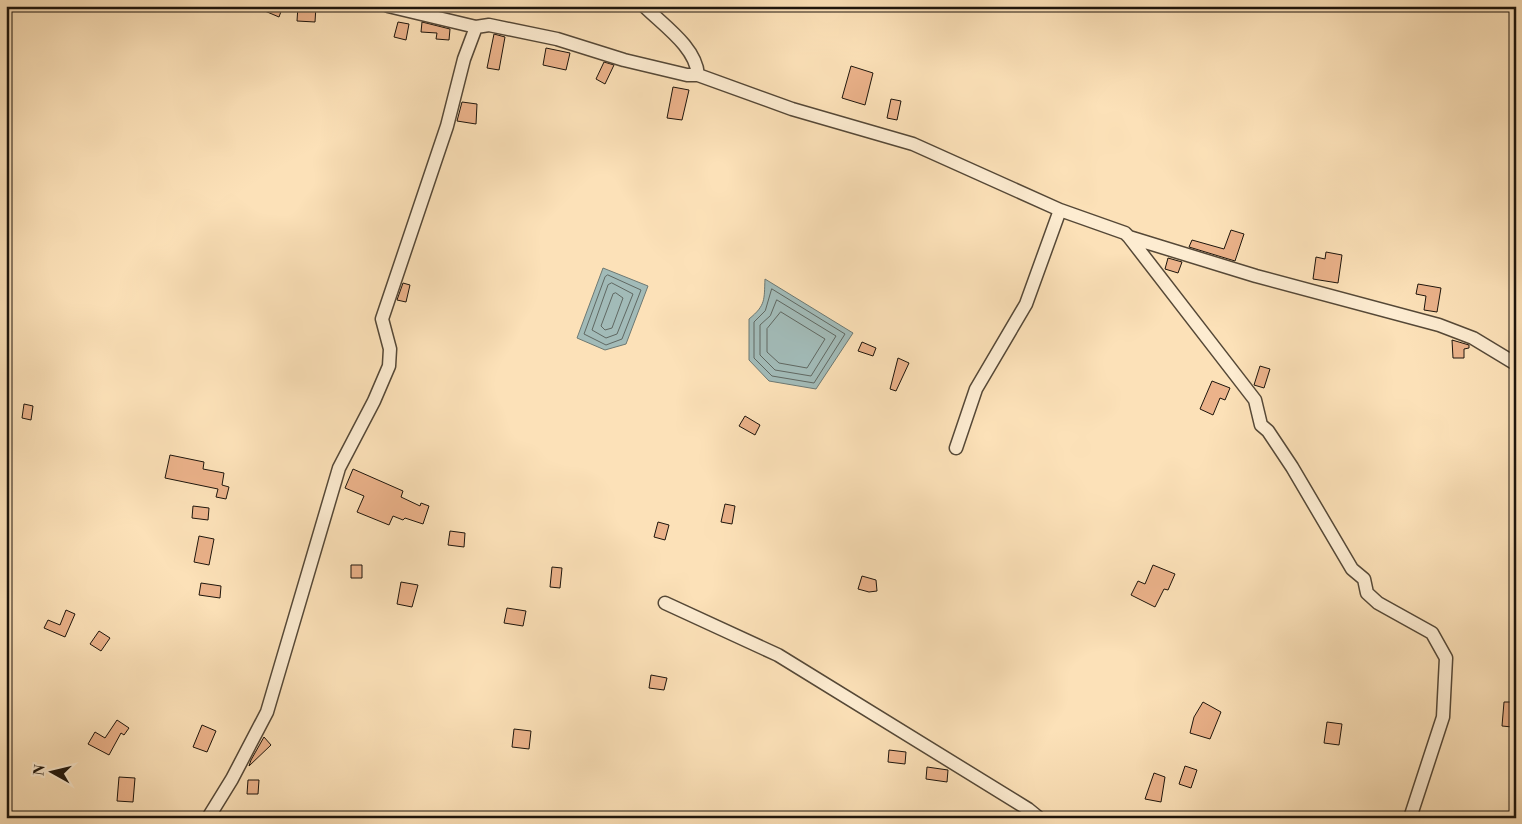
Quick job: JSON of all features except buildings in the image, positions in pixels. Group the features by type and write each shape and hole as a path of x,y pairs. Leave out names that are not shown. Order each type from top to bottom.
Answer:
{"street":[{"path":"388,6 476,27 489,25 557,39 624,60 687,75 698,74 792,109 913,144 1060,210 1125,233 1255,400 1261,425 1268,431 1292,467 1352,569 1364,580 1367,593 1378,603 1432,633 1446,658 1443,717 1410,818"},
{"path":"644,6 687,49 697,65 698,74"},
{"path":"208,818 232,779 267,712 339,468 374,401 389,366 390,349 382,319 447,126 464,59 476,27"},
{"path":"956,448 976,389 1026,304 1060,210"},
{"path":"1129,237 1256,276 1439,325 1473,338 1516,364"},
{"path":"665,603 778,655 1028,808 1039,818"}],"water":[{"path":"603,268 648,286 626,344 605,350 577,338"},
{"path":"765,279 853,333 816,389 769,381 749,360 749,319 759,310 763,302"}]}
